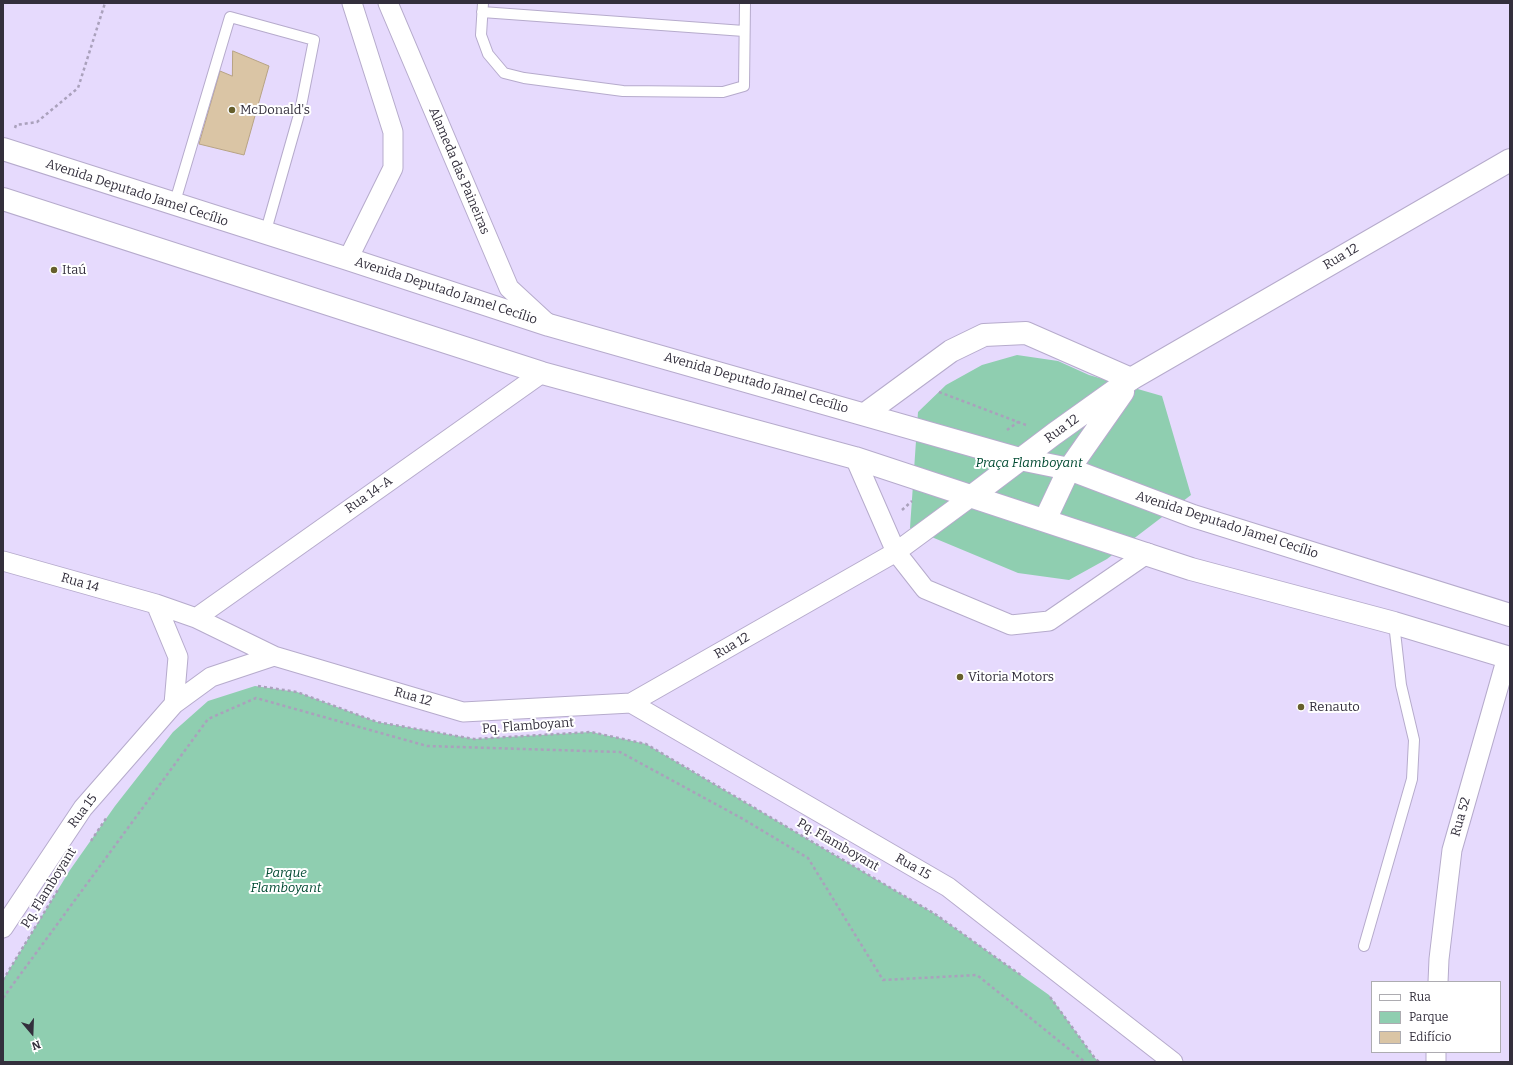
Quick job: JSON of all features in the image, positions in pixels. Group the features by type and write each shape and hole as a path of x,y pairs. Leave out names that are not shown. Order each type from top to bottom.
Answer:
{"main road":[{"name":"Avenida Deputado Jamel Cecílio","path":"5,150 265,234 348,259 549,325 1020,459 1068,469 1193,516 1510,615"},
{"name":"Rua 12","path":"972,496 1020,459 1131,379 1510,160"},
{"path":"3,199 542,372 855,458 1191,568 1394,623 1509,657"},
{"path":"865,414 951,351 984,335 1026,333 1131,379"},
{"name":"Rua 12","path":"1045,520 1068,469 1131,379"}],"street":[{"path":"348,259 393,168 393,132 352,3"},
{"name":"Alameda das Paineiras","path":"388,3 509,288 549,325"},
{"name":"Rua 14-A","path":"196,618 542,372"},
{"path":"855,458 896,552 925,589 1011,625 1049,621 1148,554"},
{"name":"Rua 12","path":"274,656 463,712 631,704 896,552 972,496"},
{"name":"Rua 14","path":"3,561 156,604 196,618"},
{"path":"156,604 178,657 174,704"},
{"path":"196,618 274,656"},
{"name":"Rua 15","path":"3,928 83,808 174,704 211,677 274,656"},
{"name":"Rua 52","path":"1438,981 1439,959 1452,850 1509,657"},
{"name":"Rua 15","path":"631,704 948,887 1173,1062"}],"lane":[{"path":"744,31 483,8 481,35 488,54 504,73 524,78 623,90 723,92 744,86 745,3"},
{"path":"174,205 230,17 314,40 300,111 265,234"},
{"path":"1364,946 1412,778 1414,740 1401,685 1394,623"}],"path":[{"path":"5,150 16,125 37,122 78,88 105,3"},
{"path":"939,392 1030,426"},
{"path":"1004,432 1018,422"},
{"path":"899,512 916,498"},
{"name":"Pq. Flamboyant","path":"255,686 297,692 377,722 474,739 591,732 646,744 935,914 1024,977"},
{"path":"3,998 208,719 256,698 427,746 620,752 743,819 808,858 883,980 977,975 1085,1062"},
{"name":"Pq. Flamboyant","path":"88,844 110,813"},
{"name":"Pq. Flamboyant","path":"3,980 62,883"},
{"path":"1049,995 1094,1057 1100,1062"}],"green space":[{"name":"Praça Flamboyant","path":"1017,355 1058,361 1089,375 1162,396 1191,495 1107,559 1069,580 1018,573 910,528 918,412 946,385 982,365"},
{"name":"Parque Flamboyant","path":"255,686 297,692 377,722 474,739 591,732 646,744 935,914 1049,995 1099,1062 3,1062 3,980 70,870 115,806 173,732 208,701"}],"building":[{"name":"McDonald's","path":"233,51 269,66 244,155 199,144 220,71 232,76"}],"place":[{"name":"McDonald's","path":"232,110"},
{"name":"Itaú","path":"54,270"},
{"name":"Vitoria Motors","path":"960,677"},
{"name":"Renauto","path":"1301,707"}]}
